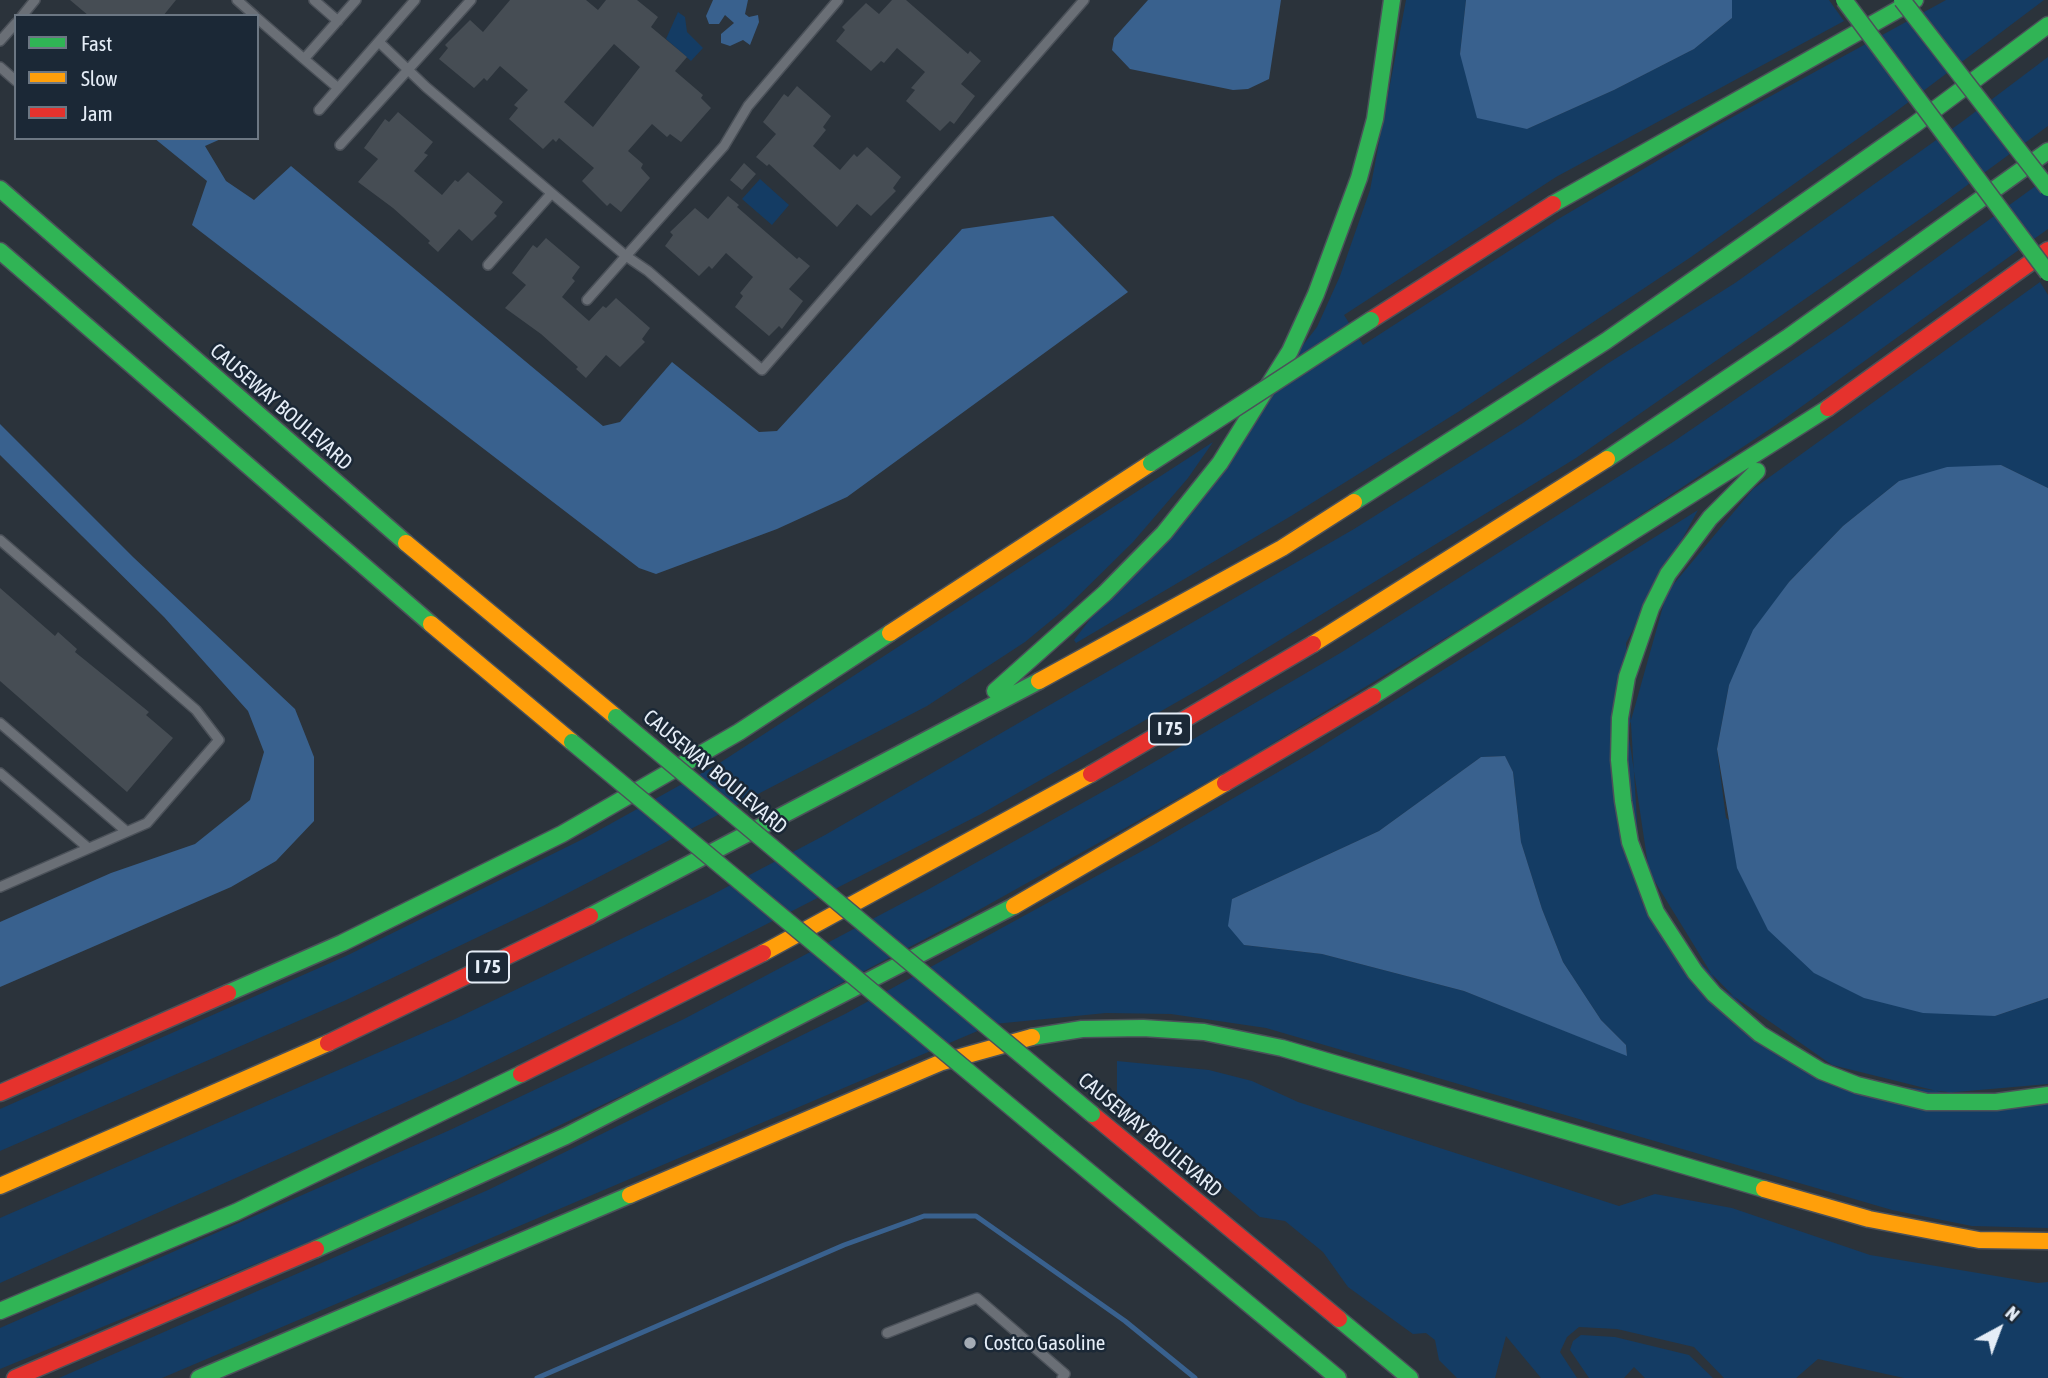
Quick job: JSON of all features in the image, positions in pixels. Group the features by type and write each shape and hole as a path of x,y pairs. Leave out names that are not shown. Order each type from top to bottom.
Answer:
{"main road":[{"path":"963,722 1105,593 1164,533 1220,463 1290,351 1317,294 1359,178 1375,119 1392,0"},
{"path":"1844,0 2048,273"},
{"path":"1902,0 2048,188"},
{"path":"0,1093 342,943 574,828 739,732 1562,198 1916,0"},
{"name":"I 75","path":"0,1185 240,1083 438,992 615,904 963,722 1282,548 1606,341 1914,125 2048,25"},
{"name":"I 75","path":"0,1311 236,1212 691,992 1017,817 1212,705 1586,472 1787,338 2048,151"},
{"name":"CAUSEWAY BOULEVARD","path":"0,190 438,571 1409,1378"},
{"path":"15,1378 191,1305 566,1136 806,1016 1030,897 1432,661 1813,419 2048,250"},
{"path":"0,251 485,671 1338,1378"},
{"path":"1813,419 1730,495 1690,542 1668,574 1637,642 1622,708 1619,760 1630,842 1642,877 1656,912 1674,942 1714,994 1760,1034 1821,1071 1857,1085 1927,1102 1996,1102 2048,1095"},
{"path":"199,1378 942,1062 1035,1036 1082,1028 1204,1032 1269,1045 1869,1219 1979,1240 2048,1241"}],"lane":[{"path":"24,14 35,0"},
{"path":"237,0 253,14"},
{"path":"314,0 338,21"},
{"path":"304,59 356,0"},
{"path":"319,110 415,0"},
{"path":"340,145 471,0"},
{"path":"587,300 724,146 753,100 838,0"},
{"path":"379,41 426,87 550,194 648,271 762,370 1084,0"},
{"path":"259,20 338,88"},
{"path":"0,41 14,25"},
{"path":"0,67 14,79"},
{"path":"488,265 550,194"},
{"path":"0,540 196,710 219,740 147,823 0,887"},
{"path":"0,723 126,831"},
{"path":"0,773 87,847"},
{"path":"887,1333 976,1298 1065,1374 1062,1378"}],"shaded area":[{"path":"713,0 748,0 745,14 749,17 758,15 759,22 750,45 743,40 730,46 721,43 721,34 734,23 725,15 719,24 709,24 706,16"},
{"path":"1148,0 1281,0 1269,79 1248,89 1233,90 1130,69 1112,50 1114,38"},
{"path":"1406,0 1466,0 1460,54 1527,129 1614,90 1694,49 1732,18 1732,0 1829,0 1844,21 1556,177 1344,315 1363,345 1560,218 1718,125 1946,0 2044,0 1894,113 1691,257 1458,412 1291,516 1076,643 1074,640 1317,327 1340,276 1370,190"},
{"path":"1466,0 1732,0 1732,18 1694,49 1614,90 1527,129 1477,118 1460,54"},
{"path":"678,12 685,17 687,32 703,48 691,61 666,39"},
{"path":"2048,57 2048,126 1936,208 1576,458 1205,686 981,814 611,1004 458,1079 0,1283 0,1218 455,1019 708,897 825,835 1354,529 1523,423 1607,364 1735,283 1963,121"},
{"path":"156,140 218,140 205,146 226,181 254,200 291,166 603,426 620,422 672,362 759,432 777,431 962,229 1053,216 1128,292 847,497 777,529 656,574 639,568 192,225 207,181"},
{"path":"2048,177 2048,229 1776,425 1562,567 1234,767 961,920 682,1067 348,1226 0,1369 0,1328 450,1130 684,1019 929,889 1127,778 1342,652 1673,442 1844,325"},
{"path":"760,179 789,205 772,225 742,199"},
{"path":"2040,282 2048,295 2048,488 2001,465 1899,481 1843,526 1789,582 1729,685 1717,749 1726,818 1995,1016 2048,998 2048,1084 1945,1093 1832,1065 1719,986 1649,872 1628,731 1667,592 1753,489"},
{"path":"0,424 133,557 295,709 314,757 314,821 276,861 231,887 0,987 0,922 111,873 195,844 250,800 264,752 248,711 164,617 0,455"},
{"path":"1213,442 1188,478 1133,542 1065,609 1025,642 927,706 543,906 344,1001 0,1151 0,1109 346,956 585,838 718,764"},
{"path":"2001,465 2048,488 2048,998 1995,1016 1923,1013 1864,998 1814,973 1768,930 1737,868 1717,749 1729,685 1753,630 1789,582 1843,526 1899,481 1947,467"},
{"path":"1698,510 1626,643 1642,903 1812,1076 2048,1104 2048,1228 1972,1226 1892,1210 1266,1028 1171,1014 1106,1013 994,1024 162,1378 59,1378 488,1190 845,1014 1153,845 1309,754","holes":["1505,756 1513,772 1521,842 1542,909 1563,962 1601,1020 1626,1045 1627,1055 1464,991 1322,954 1244,945 1232,899 1379,831 1481,757"]},
{"path":"1505,756 1513,772 1521,842 1542,909 1563,962 1601,1020 1626,1045 1627,1056 1464,991 1322,954 1244,945 1228,926 1232,899 1379,831 1481,757"},
{"path":"1117,1061 1209,1070 1252,1081 1298,1102 1619,1206 1655,1194 1732,1208 1870,1255 2038,1283 2048,1282 2048,1378 1904,1378 1818,1359 1796,1378 1724,1378 1694,1347 1617,1329 1579,1327 1567,1337 1560,1352 1577,1378 1541,1378 1506,1336 1495,1378 1457,1378 1439,1360 1435,1340 1426,1333 1413,1334 1348,1287 1323,1252 1285,1221 1260,1217 1151,1125 1117,1093"},
{"path":"1581,1335 1615,1337 1689,1355 1713,1378 1645,1378 1634,1367 1624,1378 1589,1378 1570,1350 1573,1341"}],"building":[{"path":"70,0 176,0 165,14 87,14"},
{"path":"510,0 586,0 598,10 606,0 637,0 658,17 651,27 687,57 675,71 703,95 701,98 711,108 681,142 670,134 667,137 652,124 628,151 643,164 641,168 650,178 621,212 610,203 607,206 582,181 594,168 559,138 556,142 553,139 543,149 509,119 518,108 514,105 528,90 500,66 487,81 484,78 474,88 439,59 448,48 445,45 470,20 483,32","holes":["614,44 640,67 593,127 564,102"]},
{"path":"892,0 906,0 968,54 970,51 981,61 961,84 975,96 954,124 950,121 940,131 906,101 915,90 911,88 925,72 897,48 884,63 881,61 871,71 836,41 845,30 842,27 866,3 879,14"},
{"path":"797,86 831,116 823,127 826,130 813,146 840,170 854,154 857,157 867,147 901,177 893,188 896,191 871,216 857,204 837,227 769,164 767,166 756,157 776,134 763,122 784,94 788,97"},
{"path":"398,112 433,142 424,153 428,155 414,171 442,195 455,180 458,182 468,172 503,202 494,213 497,216 472,241 459,229 438,252 428,243 430,241 393,208 358,182 378,159 364,148 385,119 389,122"},
{"path":"744,163 756,174 742,190 730,180"},
{"path":"728,196 797,259 799,257 810,266 789,289 803,301 782,329 779,326 769,336 735,307 743,296 740,293 753,277 726,253 712,269 709,266 699,276 665,246 673,235 670,232 695,208 708,219"},
{"path":"546,238 580,267 572,278 575,281 562,297 589,321 603,306 606,308 616,298 650,328 642,339 645,342 620,367 606,355 586,378 576,369 578,367 541,334 505,308 526,285 512,273 533,245 537,248"},
{"path":"0,588 55,636 58,632 77,649 75,652 149,712 146,715 173,738 127,792 0,681"}],"waterway":[{"path":"537,1378 844,1245 924,1216 976,1216 1125,1321 1195,1378"}],"traffic: fast":[{"path":"995,691 1105,593 1164,533 1220,463 1290,351 1316,294 1359,178 1375,119 1392,0"},
{"path":"1844,0 2048,273"},
{"path":"1902,0 2048,188"},
{"path":"1553,204 1915,0"},
{"path":"1354,502 1606,341 1914,125 2048,25"},
{"path":"1607,459 1787,338 2048,151"},
{"path":"0,189 406,543"},
{"path":"0,251 431,624"},
{"path":"1151,463 1371,320"},
{"path":"1373,696 1828,408"},
{"path":"1757,471 1710,518 1668,574 1651,608 1627,677 1620,718 1619,760 1623,801 1630,842 1656,912 1695,972 1714,994 1760,1034 1821,1071 1857,1085 1927,1102 1996,1102 2048,1095"},
{"path":"228,993 342,943 562,834 739,732 890,633"},
{"path":"590,916 1039,681"},
{"path":"616,717 1092,1114"},
{"path":"572,742 1047,1137"},
{"path":"316,1249 566,1136 1014,906"},
{"path":"1032,1037 1082,1029 1143,1028 1204,1032 1282,1048 1764,1189"},
{"path":"0,1311 236,1212 521,1074"},
{"path":"1047,1137 1338,1378"},
{"path":"199,1378 630,1195"},
{"path":"1339,1319 1410,1378"}],"traffic: slow":[{"path":"1313,644 1607,459"},
{"path":"890,633 1151,463"},
{"path":"1039,681 1282,548 1354,502"},
{"path":"406,543 616,717"},
{"path":"431,624 572,742"},
{"path":"763,953 1091,774"},
{"path":"1014,906 1225,783"},
{"path":"630,1195 942,1062 1032,1037"},
{"path":"0,1186 328,1043"},
{"path":"1764,1189 1869,1219 1979,1240 2048,1241"}],"traffic: jam":[{"path":"1371,320 1553,204"},
{"path":"1828,408 2048,250"},
{"path":"1091,774 1313,644"},
{"path":"1225,783 1373,696"},
{"path":"328,1043 590,916"},
{"path":"521,1074 763,953"},
{"path":"0,1093 228,993"},
{"path":"1092,1114 1339,1319"},
{"path":"15,1378 316,1249"}],"place":[{"name":"Costco Gasoline","path":"970,1343"}]}
